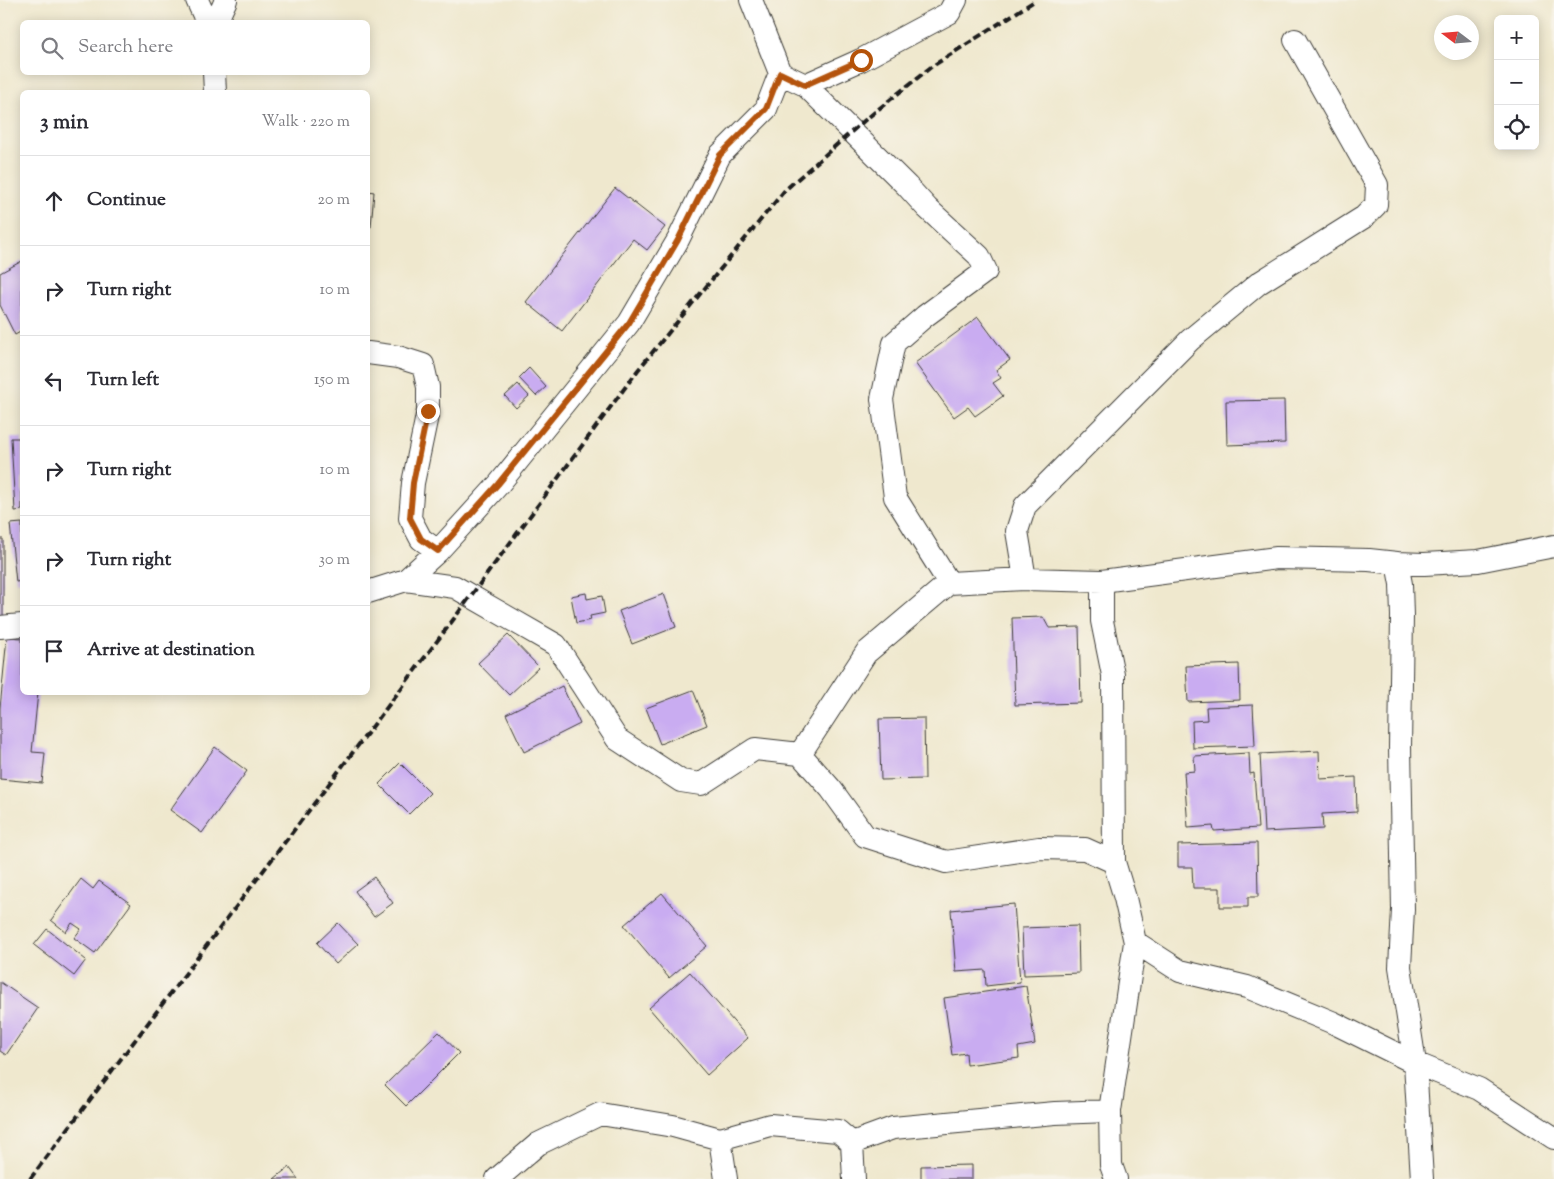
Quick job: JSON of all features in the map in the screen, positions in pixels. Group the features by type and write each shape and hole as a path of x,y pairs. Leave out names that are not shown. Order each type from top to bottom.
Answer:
{"street":[{"path":"196,0 206,20"},
{"path":"217,20 226,0"},
{"path":"750,0 780,73 805,85 927,208 979,256 986,271 925,316 894,343 882,399 895,497 949,583"},
{"path":"805,85 861,60 949,12 956,0"},
{"path":"1026,579 1017,530 1025,506 1190,340 1259,283 1364,217 1376,205 1377,185 1296,40"},
{"path":"370,591 406,580 438,551 498,484 629,323 678,240 720,155 766,109 780,73"},
{"path":"214,75 215,90"},
{"path":"370,353 398,357 423,365 428,388 428,411 413,483 410,518 421,539 438,551"},
{"path":"800,754 866,653 949,583 1026,579 1102,582 1277,558 1369,560 1424,564 1478,561 1554,546"},
{"path":"1397,563 1401,584 1402,616 1400,747 1402,909 1400,967 1415,1062 1422,1179"},
{"path":"406,580 455,587 556,645 617,739 681,781 701,784 755,749 800,754 831,789 865,836 946,862 1039,848 1084,849 1114,862"},
{"path":"1102,582 1102,621 1113,675 1114,862 1126,898 1135,942 1110,1111 1111,1165 1116,1179"},
{"path":"0,627 20,625"},
{"path":"1135,942 1180,972 1246,987 1334,1023 1415,1062 1479,1089 1554,1138"},
{"path":"852,1143 893,1128 1055,1113 1110,1111"},
{"path":"497,1179 538,1144 600,1114 673,1126 720,1138 770,1126 838,1131 852,1143 854,1179"},
{"path":"720,1138 726,1179"}],"building":[{"path":"615,188 665,227 647,250 633,239 562,331 526,302"},
{"path":"370,191 374,192 370,227"},
{"path":"20,262 20,332 15,335 0,305 0,273"},
{"path":"978,317 1010,360 996,370 1001,378 993,383 1003,396 975,416 968,407 954,417 915,363"},
{"path":"529,368 546,387 536,396 519,378"},
{"path":"518,384 529,396 516,408 505,396"},
{"path":"1284,400 1285,443 1227,445 1226,401"},
{"path":"11,438 20,438 20,510 15,511"},
{"path":"20,523 20,581 16,582 10,524"},
{"path":"0,539 3,539 3,618 0,618"},
{"path":"586,593 587,599 602,596 605,613 590,616 591,620 576,623 571,596"},
{"path":"664,594 676,627 632,644 619,611"},
{"path":"1043,617 1049,628 1079,627 1081,703 1015,705 1012,618"},
{"path":"508,635 539,667 509,695 478,663"},
{"path":"7,637 20,638 20,695 38,695 32,752 45,753 42,783 0,779 0,708"},
{"path":"1239,664 1240,700 1188,702 1186,666"},
{"path":"562,686 580,724 524,752 506,714"},
{"path":"693,690 707,725 660,744 646,708"},
{"path":"1253,705 1255,746 1193,748 1192,721 1207,720 1206,707"},
{"path":"924,718 925,779 881,780 879,719"},
{"path":"215,747 247,771 202,833 170,810"},
{"path":"1319,751 1320,779 1356,777 1357,812 1322,814 1323,829 1264,832 1260,754"},
{"path":"1249,753 1250,774 1254,773 1258,828 1214,831 1213,826 1188,828 1184,772 1195,771 1194,756"},
{"path":"400,763 430,793 409,814 379,784"},
{"path":"1257,843 1258,897 1248,897 1248,907 1220,907 1220,888 1193,888 1192,867 1178,867 1178,845"},
{"path":"374,877 393,903 374,917 355,891"},
{"path":"81,879 93,889 99,881 131,904 95,953 74,938 81,929 72,923 66,932 51,920"},
{"path":"662,893 707,946 669,978 624,925"},
{"path":"1014,904 1020,982 986,986 985,970 956,972 951,910"},
{"path":"338,923 358,944 336,964 317,943"},
{"path":"1078,926 1079,973 1024,975 1022,928"},
{"path":"47,929 86,960 74,976 34,945"},
{"path":"690,972 748,1038 707,1075 649,1008"},
{"path":"0,982 38,1008 6,1055 0,1051"},
{"path":"1026,986 1035,1044 1018,1047 1019,1058 967,1065 966,1053 952,1055 944,998"},
{"path":"439,1032 459,1053 406,1106 385,1085"},
{"path":"972,1165 972,1179 921,1179 921,1166"},
{"path":"289,1167 298,1179 274,1179"}],"railway":[{"path":"30,1179 453,620 638,370 785,190 865,120 931,67 1036,0"}],"route":[{"path":"428,411 413,483 410,518 421,539 438,551 498,484 629,323 678,240 720,155 766,109 780,73 805,85 861,60"}]}
